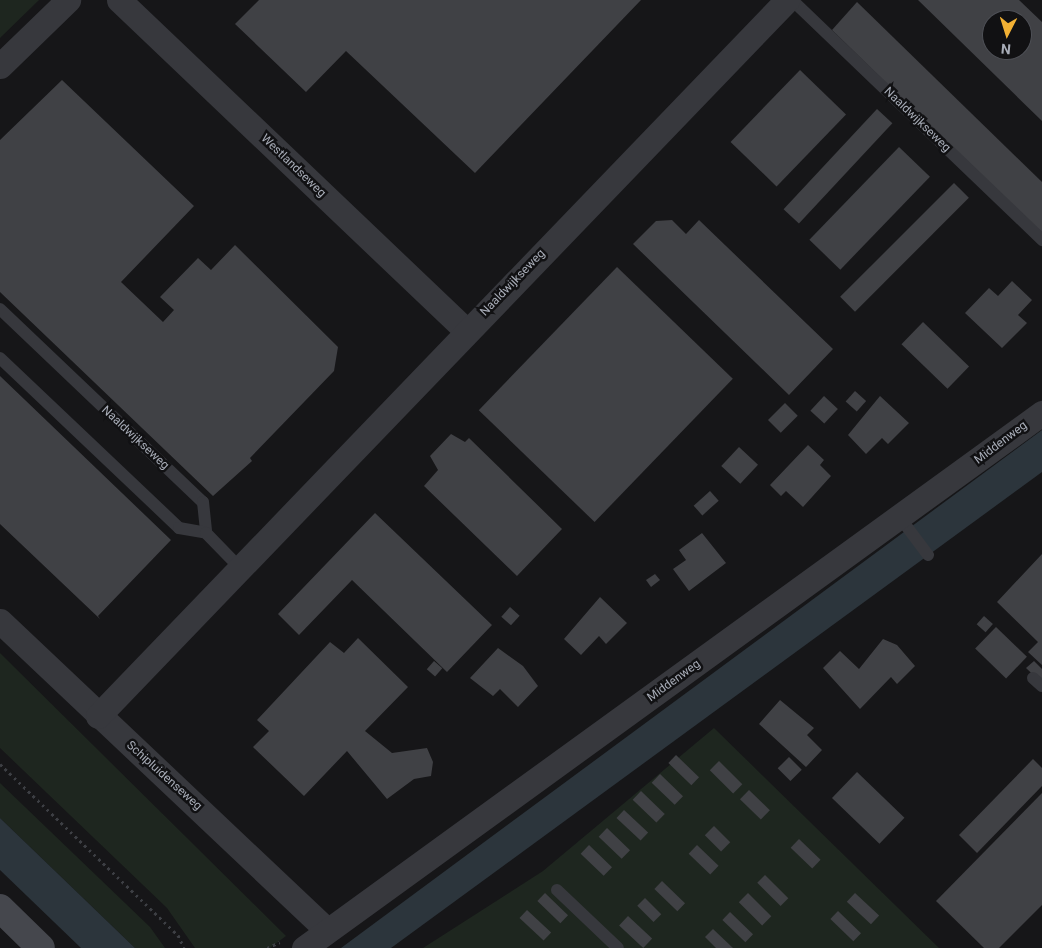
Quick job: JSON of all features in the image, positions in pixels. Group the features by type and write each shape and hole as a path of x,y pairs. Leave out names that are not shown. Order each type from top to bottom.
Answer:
{"main road":[{"path":"0,908 41,948"}],"street":[{"path":"0,66 68,0"},
{"name":"Westlandseweg","path":"119,0 466,331"},
{"name":"Naaldwijkseweg","path":"98,716 466,331 787,0"},
{"name":"Middenweg","path":"304,948 904,524 1042,413"},
{"name":"Schipluidenseweg","path":"0,621 98,716 327,930"}],"lane":[{"name":"Naaldwijkseweg","path":"792,0 1042,240"},
{"name":"Naaldwijkseweg","path":"0,309 204,502 206,533"},
{"path":"0,358 179,528 206,533 240,568"},
{"path":"904,524 928,555"},
{"path":"558,890 618,948"}],"path":[{"path":"0,764 178,935 184,948"}],"shaded area":[{"path":"0,0 39,0 0,38"},
{"path":"1042,430 1042,472 391,948 341,948"},
{"path":"0,653 286,936 270,948 195,948 167,908 0,748"},
{"path":"714,728 939,948 423,948 543,871"},
{"path":"0,783 150,927 165,948 135,948 0,818"},
{"path":"0,818 135,948 81,948 0,870"}],"building":[{"path":"259,0 641,0 475,173 346,51 306,92 235,24"},
{"path":"918,0 1019,0 1029,10 982,10 982,60 1032,60 1032,12 1042,22 1042,121"},
{"path":"857,2 1042,182 1042,235 832,30"},
{"path":"800,70 846,114 777,186 731,142"},
{"path":"62,80 194,206 121,282 163,322 174,310 160,297 198,258 211,270 235,245 338,347 334,371 250,458 252,461 213,496 0,292 0,140"},
{"path":"877,109 892,123 799,224 784,209"},
{"path":"899,147 930,177 840,270 809,240"},
{"path":"954,183 969,198 855,312 840,297"},
{"path":"672,220 686,234 699,220 833,349 789,395 633,244 656,221"},
{"path":"617,267 733,379 595,522 479,410"},
{"path":"1012,281 1032,300 1018,315 1027,323 1002,348 965,313 989,288 998,296"},
{"path":"923,322 969,366 948,389 901,344"},
{"path":"0,376 171,540 98,616 100,619 0,524"},
{"path":"855,391 866,401 857,411 846,401"},
{"path":"824,396 838,409 824,424 810,411"},
{"path":"880,396 909,423 888,444 882,438 866,454 848,435"},
{"path":"785,403 798,416 781,433 768,420"},
{"path":"451,434 465,442 469,438 562,529 517,576 424,486 438,470 430,456"},
{"path":"808,445 824,460 820,465 831,476 803,507 786,491 781,496 770,485"},
{"path":"739,447 758,465 740,484 721,466"},
{"path":"710,491 719,501 702,515 694,506"},
{"path":"375,513 492,625 447,672 352,580 299,635 278,614"},
{"path":"702,533 726,563 689,591 673,569 686,560 679,550"},
{"path":"1042,554 1042,665 1028,652 1038,642 997,602"},
{"path":"655,574 660,580 651,587 646,580"},
{"path":"600,597 627,623 606,644 599,636 581,655 564,639"},
{"path":"510,607 520,616 511,625 501,617"},
{"path":"984,616 993,624 986,632 977,624"},
{"path":"996,627 1027,657 1006,678 975,649"},
{"path":"358,638 408,687 365,731 392,753 427,748 433,762 431,776 414,779 387,799 347,751 304,796 253,747 269,731 257,720 330,642 344,653"},
{"path":"883,639 897,645 915,666 897,684 891,677 860,709 823,668 840,651 859,669"},
{"path":"498,648 523,666 538,686 518,707 500,689 493,696 470,678"},
{"path":"434,661 442,668 435,677 427,669"},
{"path":"1034,661 1042,669 1042,683 1026,668"},
{"path":"780,700 814,728 807,735 822,750 806,767 759,724"},
{"path":"676,755 699,777 691,785 668,763"},
{"path":"789,757 802,770 790,781 778,768"},
{"path":"1033,759 1042,768 1042,786 977,853 959,835"},
{"path":"719,761 742,784 733,794 710,770"},
{"path":"857,772 904,818 879,844 832,798"},
{"path":"660,774 683,796 675,805 652,783"},
{"path":"749,790 770,810 761,819 740,799"},
{"path":"641,791 665,814 656,823 633,800"},
{"path":"1042,793 1042,905 999,948 984,948 936,901"},
{"path":"624,810 648,833 641,841 616,818"},
{"path":"714,826 730,842 721,851 705,835"},
{"path":"607,828 630,850 622,859 599,837"},
{"path":"799,839 821,860 812,868 791,848"},
{"path":"589,845 612,867 604,876 581,854"},
{"path":"697,845 719,866 710,874 689,854"},
{"path":"765,875 788,898 781,906 757,883"},
{"path":"662,881 685,903 677,911 654,889"},
{"path":"545,893 568,915 560,923 537,901"},
{"path":"748,893 771,916 762,926 739,902"},
{"path":"855,893 879,916 871,924 847,902"},
{"path":"645,898 661,914 653,922 637,906"},
{"path":"527,910 551,933 544,941 519,918"},
{"path":"838,911 861,933 853,941 830,919"},
{"path":"730,912 753,934 745,942 722,920"},
{"path":"628,916 652,939 643,948 619,926"},
{"path":"713,929 733,948 716,948 705,937"}]}
